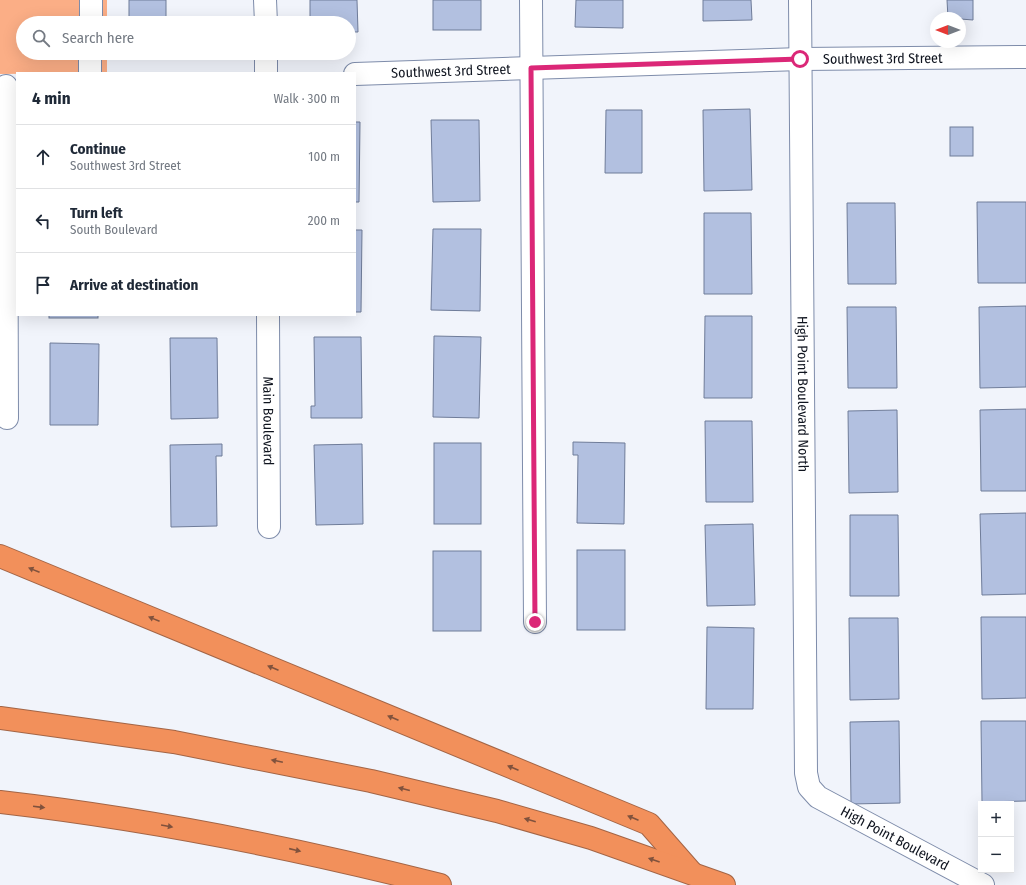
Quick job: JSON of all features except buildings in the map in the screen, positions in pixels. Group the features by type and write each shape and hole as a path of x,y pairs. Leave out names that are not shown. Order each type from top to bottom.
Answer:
{"highway":[{"path":"0,556 649,824 691,872"},
{"path":"0,718 174,742 371,781 497,811 591,838 691,872 724,885"},
{"path":"0,802 80,812 212,834 335,859 440,885"}],"street":[{"path":"91,0 91,16"},
{"path":"265,0 266,16"},
{"path":"531,0 535,622"},
{"name":"High Point Boulevard North","path":"800,0 806,774 809,787"},
{"name":"Southwest 3rd Street","path":"356,74 800,59 1026,58"},
{"path":"90,60 90,72"},
{"path":"266,60 266,72"},
{"path":"7,418 8,86"},
{"name":"Main Boulevard","path":"268,316 269,527"},
{"name":"High Point Boulevard","path":"809,787 818,798 983,885"}],"shaded area":[{"path":"0,0 107,0 107,16 16,16 16,60 107,60 107,72 16,72 16,74 0,74"}],"route":[{"path":"535,622 531,68 800,59"}]}
